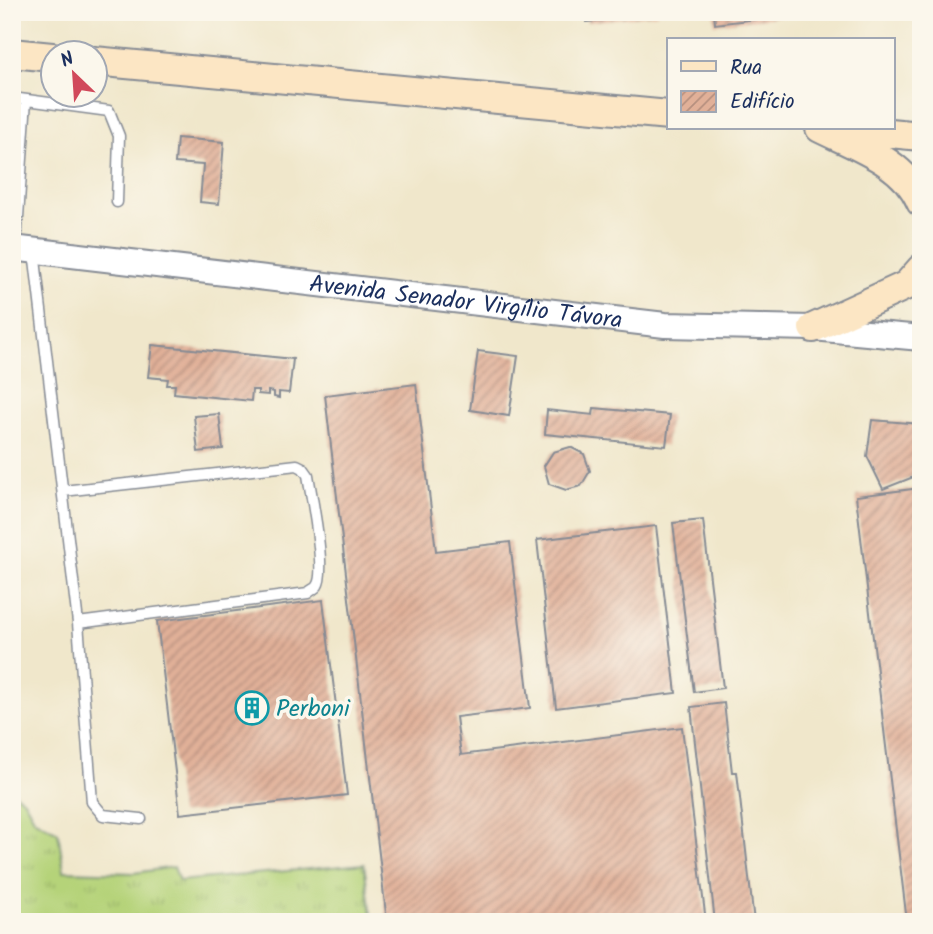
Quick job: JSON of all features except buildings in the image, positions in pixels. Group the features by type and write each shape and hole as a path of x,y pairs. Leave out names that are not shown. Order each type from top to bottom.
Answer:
{"main road":[{"path":"12,53 38,56"},
{"path":"108,62 667,115"},
{"path":"824,130 882,158 915,188 921,202"},
{"path":"859,130 921,136"},
{"path":"813,328 907,285 921,269"}],"street":[{"name":"Avenida Senador Virgílio Távora","path":"21,249 665,325 813,328 921,338"}],"lane":[{"path":"12,98 108,111 119,136 117,202"},
{"path":"26,100 21,249 63,491 78,624 92,802 103,815 141,819"},
{"path":"63,491 297,465 308,475 320,556 321,575 318,586 309,593 78,624"}],"green space":[{"path":"12,792 24,800 35,820 58,832 64,871 134,873 174,867 179,881 364,864 372,922 12,922"}],"place":[{"name":"Perboni","path":"252,708"}]}
